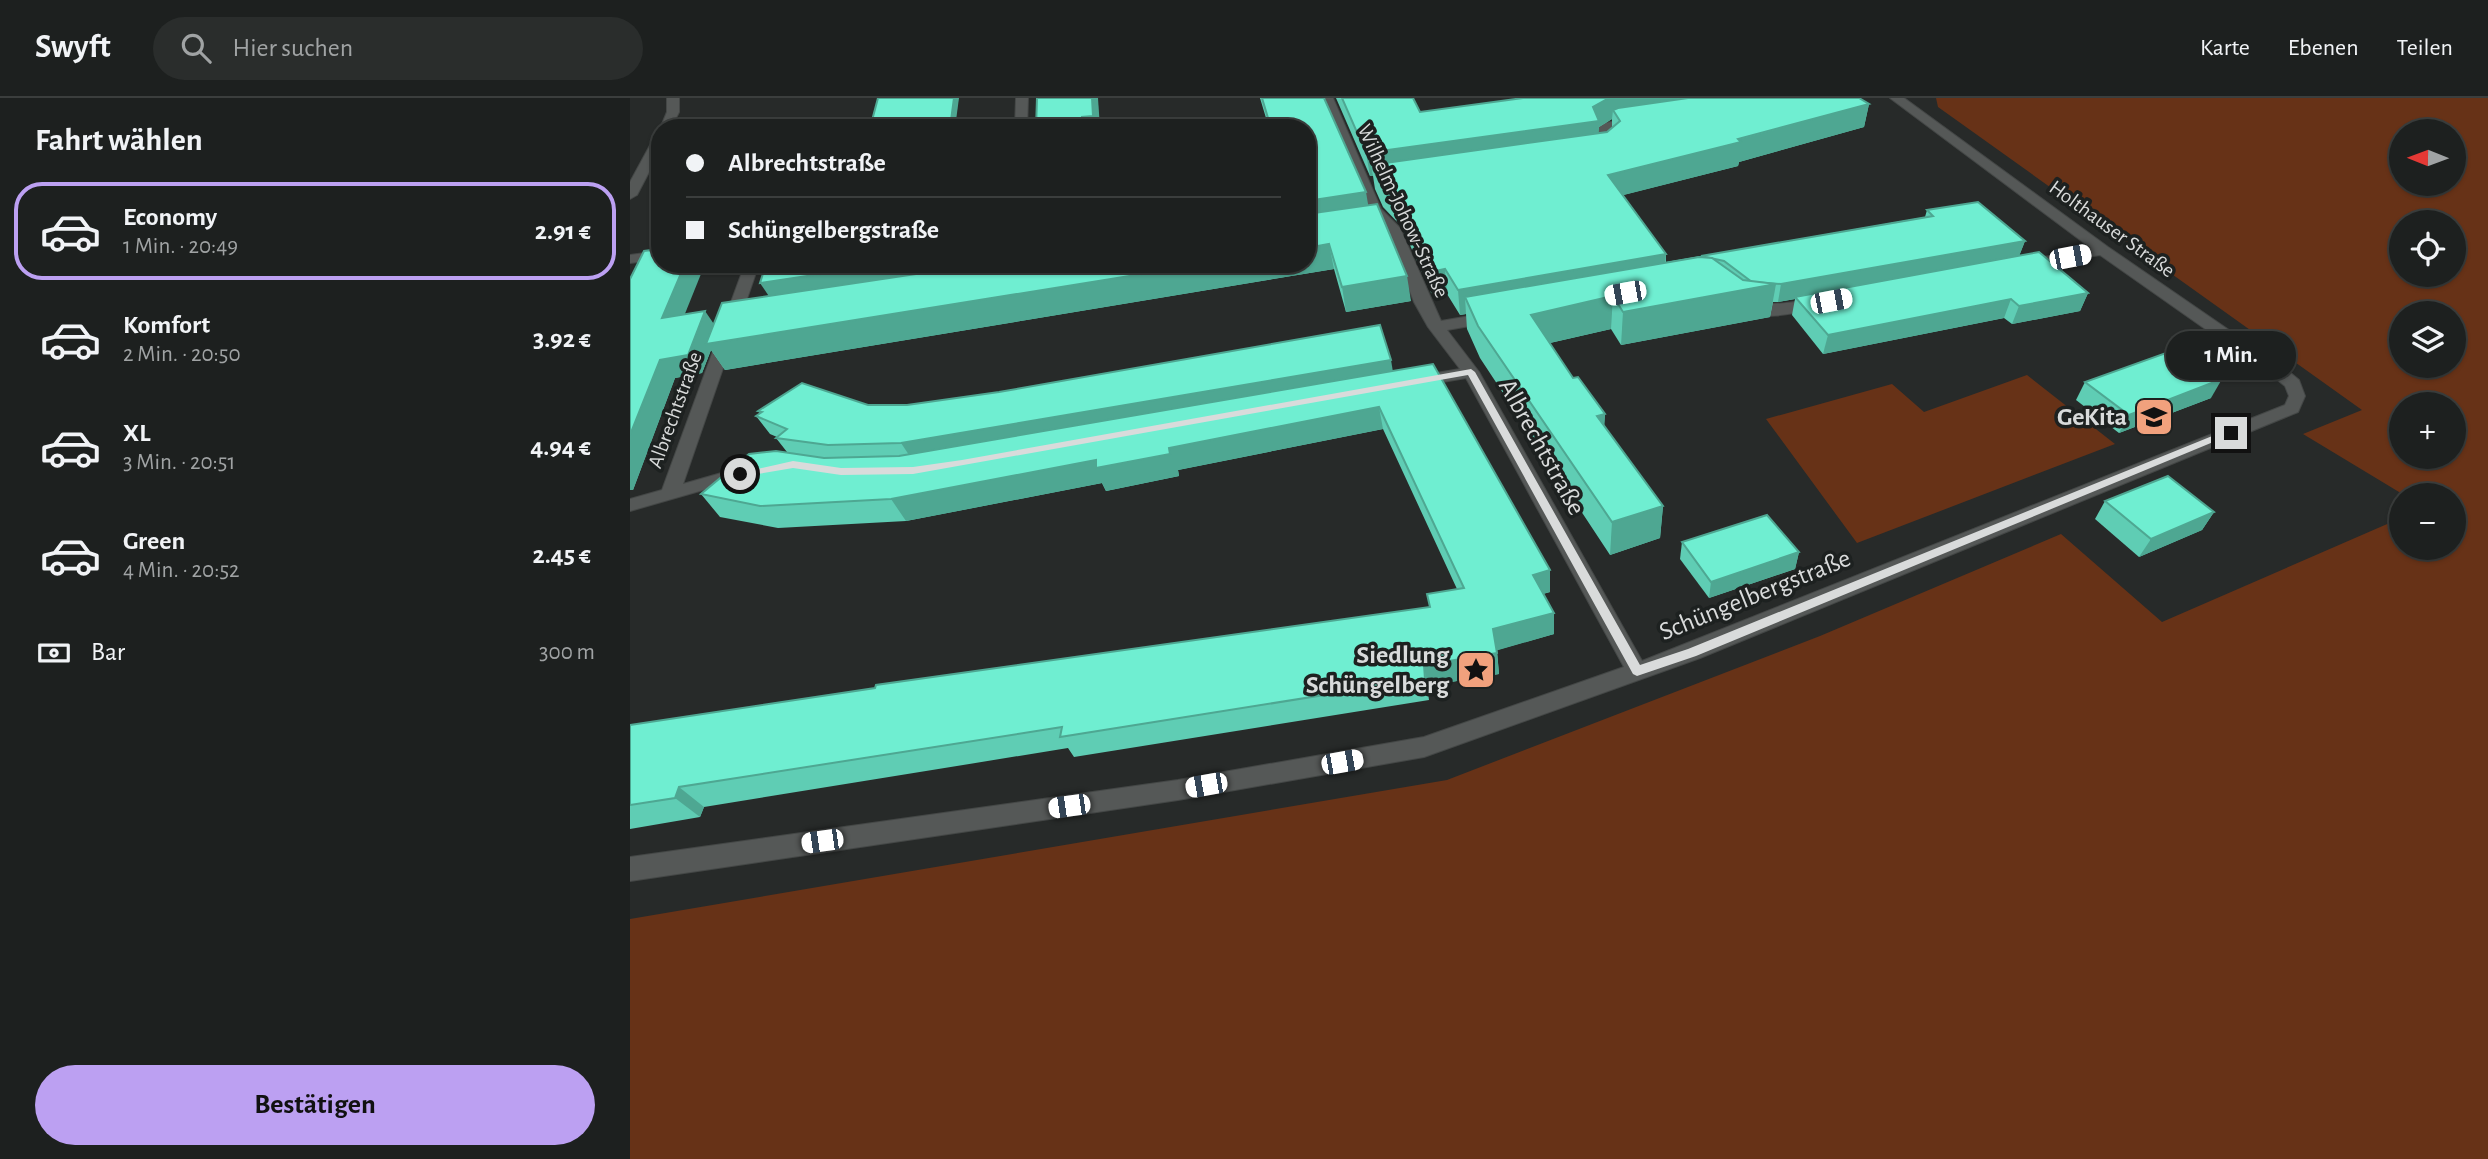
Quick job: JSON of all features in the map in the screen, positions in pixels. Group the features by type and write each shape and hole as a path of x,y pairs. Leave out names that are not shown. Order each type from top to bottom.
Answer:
{"street":[{"path":"670,119 673,112 673,98"},
{"path":"1021,119 1022,98"},
{"name":"Wilhelm-Johow-Straße","path":"1327,98 1371,183 1378,222 1393,228 1422,302 1436,327 1471,372"},
{"name":"Holthauser Straße","path":"1896,98 2103,250 2281,374 2293,384 2297,396"},
{"path":"1590,152 1606,149 1610,144 1601,131 1603,127 1651,119"},
{"path":"630,195 651,155"},
{"path":"2004,269 2103,250"},
{"path":"630,259 651,256"},
{"name":"Albrechtstraße","path":"670,493 737,321 750,273"},
{"path":"1728,294 1734,301 1757,310 1778,310 1845,298"},
{"path":"1436,327 1514,313"},
{"name":"Albrechtstraße","path":"1388,387 1471,372 1637,671"},
{"name":"Schüngelbergstraße","path":"630,869 1178,790 1424,747 1527,713 1692,652 2291,408 2297,396"},
{"name":"Albrechtstraße","path":"630,505 761,468"}],"shaded area":[{"path":"1936,98 2488,98 2488,1159 630,1159 630,919 1447,780 1820,636 2061,534 2162,622 2389,523 2389,560 2466,560 2466,483 2389,483 2389,486 2303,434 2362,410 1938,107"},
{"path":"2027,375 2115,444 1857,543 1766,419 1892,384 1924,412"}],"building":[{"path":"878,98 954,98 951,119 872,119"},
{"path":"1037,98 1092,98 1093,116 1082,119 1036,119"},
{"path":"1262,98 1324,98 1366,192 1316,200 1316,119 1268,119"},
{"path":"1342,98 1413,98 1420,112 1523,98 1609,98 1593,107 1599,121 1366,153"},
{"path":"1688,98 1859,98 1869,104 1738,139 1741,142 1608,175 1666,254 1458,290 1445,269 1431,272 1399,203 1380,183 1371,165 1607,132 1620,121 1613,110"},
{"path":"1978,202 2025,241 1781,284 1752,282 1724,261 1701,256 1933,216 1927,210"},
{"path":"1377,204 1407,276 1342,287 1329,244 1316,246 1316,213"},
{"path":"651,250 651,273 681,273 662,318 705,311 688,355 660,360 630,435 630,279 644,251"},
{"path":"2039,252 2088,293 2019,306 2011,299 1828,335 1795,297"},
{"path":"1699,257 1712,258 1743,280 1776,284 1623,312 1613,296 1531,315 1573,378 1578,377 1605,414 1597,416 1663,506 1612,522 1478,326 1465,297"},
{"path":"763,273 827,273 760,283"},
{"path":"923,273 1148,273 706,344 722,303"},
{"path":"1380,325 1391,360 901,443 828,445 776,438 787,429 756,416 762,412 758,411 802,383 868,405 907,405 999,392"},
{"path":"2177,349 2222,379 2129,415 2085,382"},
{"path":"1433,364 1550,570 1533,575 1554,613 1493,629 1497,653 1424,665 1425,679 1060,737 1062,727 679,787 675,798 630,805 630,725 875,688 876,685 1430,607 1427,594 1464,588 1379,407 1169,448 1170,454 1096,468 1096,460 891,499 760,506 701,494 749,454 776,451 824,458 899,456"},
{"path":"2168,476 2214,512 2151,539 2105,501"},
{"path":"1767,515 1799,552 1711,582 1682,542"}],"place":[{"name":"GeKita","path":"2154,417"},
{"name":"Siedlung Schüngelberg","path":"1476,670"}],"route":[{"path":"740,474 793,464 841,472 913,470 962,464 1471,372 1637,671 1692,652 2231,433"}]}
